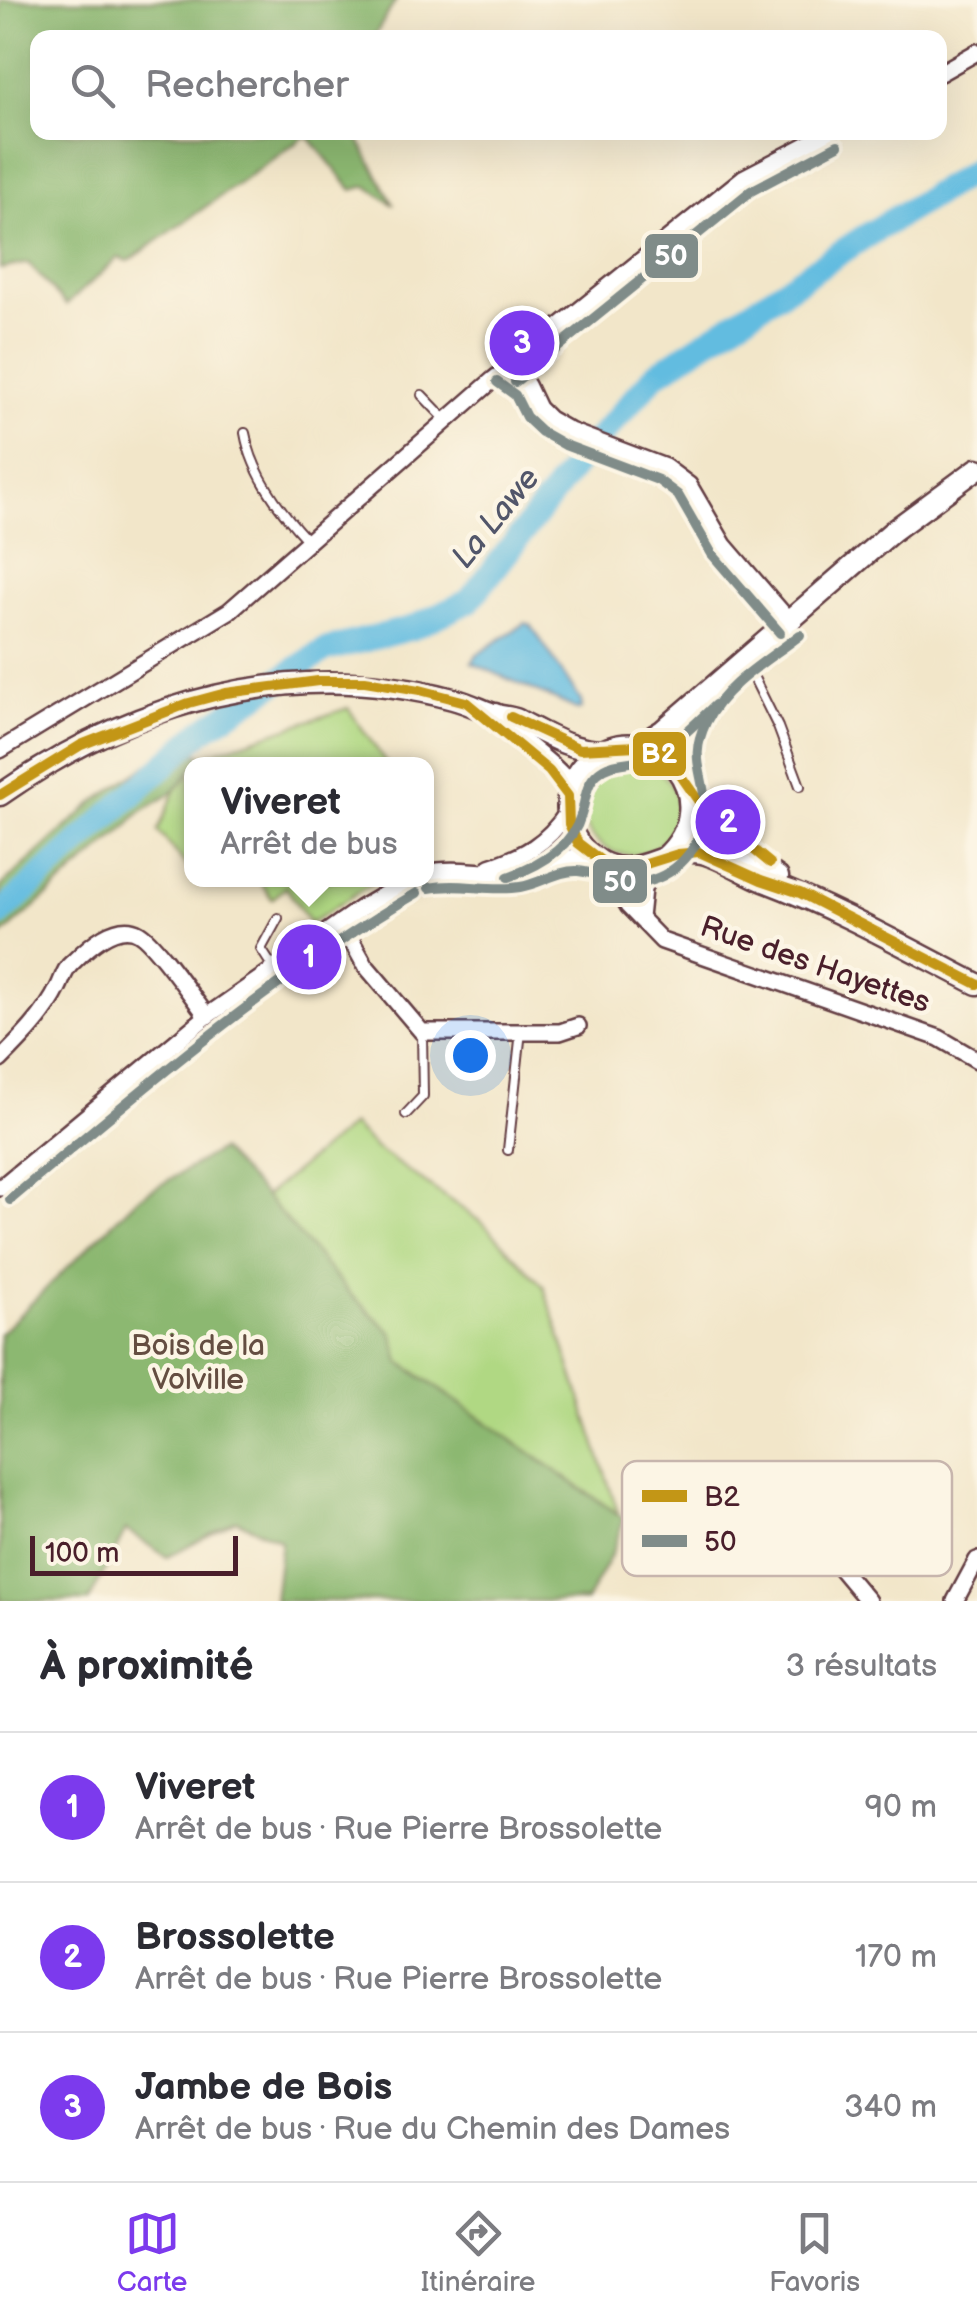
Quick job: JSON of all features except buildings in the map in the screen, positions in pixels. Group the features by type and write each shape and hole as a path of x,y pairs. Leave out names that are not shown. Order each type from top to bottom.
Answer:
{"main road":[{"path":"637,746 655,737 894,532 977,469"},
{"path":"0,795 81,745 190,703 256,687 318,681 364,681 466,702 513,718 569,747 603,751"},
{"path":"660,860 684,836 687,790 683,741 703,697"},
{"path":"495,714 503,727 553,767 568,799 578,843 598,861 630,869 699,852 800,893"},
{"path":"568,799 582,766 603,751 637,746 658,752 736,848 800,893 977,984"}],"street":[{"path":"947,69 977,52"},
{"path":"0,750 230,612 446,420 743,178 815,140"},
{"path":"506,370 527,385 538,408 549,419 665,467 689,485 724,545 792,623"},
{"path":"482,870 533,850 550,836 568,799"},
{"path":"434,873 520,871 562,858 598,861"},
{"path":"640,918 644,889 660,860"},
{"name":"Rue des Hayettes","path":"598,861 628,906 662,940 939,1038 977,1060"},
{"path":"0,1188 207,1016 340,922 398,887"},
{"path":"340,922 364,965 422,1032 560,1032 578,1026"},
{"path":"0,1060 46,1006 73,962 111,932 123,929 143,936 207,1016"},
{"path":"955,1601 977,1560"},
{"path":"844,1576 861,1598"}],"lane":[{"path":"422,395 446,420"},
{"path":"245,433 260,476 309,542"},
{"path":"744,660 778,726 800,786"},
{"path":"466,702 550,771 568,799"},
{"path":"274,969 261,949 278,918"},
{"path":"508,1150 520,1031"},
{"path":"406,1114 423,1096 422,1032"}],"green space":[{"path":"0,0 396,0 378,30 30,30 30,140 300,140 129,261 118,258 66,305 28,263 0,269"},
{"path":"311,140 359,140 394,205 367,186 352,190"},
{"path":"348,708 382,757 201,757"},
{"path":"183,740 201,756 184,757 184,779 180,785 139,814 0,937 0,887 94,802"},
{"path":"630,761 648,765 663,775 673,790 677,808 673,826 663,841 648,851 630,855 612,851 597,841 587,826 583,808 587,790 597,775 612,765"},
{"path":"184,778 184,863 158,831"},
{"path":"264,887 286,887 272,899"},
{"path":"286,887 366,887 310,923"},
{"path":"352,1125 374,1147 484,1224 544,1287 619,1515 399,1361 392,1333 350,1294 265,1196"},
{"name":"Bois de la Volville","path":"220,1150 350,1294 392,1333 400,1362 622,1518 611,1555 586,1601 274,1601 281,1541 236,1520 167,1557 126,1530 89,1601 0,1601 0,1334 138,1198"}],"water":[{"path":"525,623 531,625 581,701 579,710 472,663 478,654"}],"waterway":[{"name":"La Lawe","path":"0,914 202,731 325,650 412,628 469,601 576,464 655,375 861,239 977,169"}],"transit line":[{"name":"50","path":"515,382 751,191 838,145"},
{"name":"50","path":"497,382 515,395 526,417 542,432 565,445 658,480 678,495 712,554 780,633"},
{"name":"50","path":"429,888 520,887 578,871 636,883 670,872 689,854 702,830 705,804 698,745 706,722 736,684 800,635"},
{"name":"B2","path":"0,795 81,745 189,703 226,693 318,681 365,681 420,690 466,702 549,771 568,796 569,824 578,843 604,863 630,869 678,854 699,852 800,893 977,984"},
{"name":"50","path":"508,877 542,861 570,837 577,827 588,787 598,773 658,752 715,705"},
{"name":"B2","path":"511,717 580,749 637,746 656,751 672,763 704,809 770,863"},
{"name":"50","path":"10,1200 257,999 417,893"}],"place":[{"name":"Jambe de Bois","path":"522,343"},
{"name":"Brossolette","path":"728,822"},
{"name":"Viveret","path":"309,957"}]}
